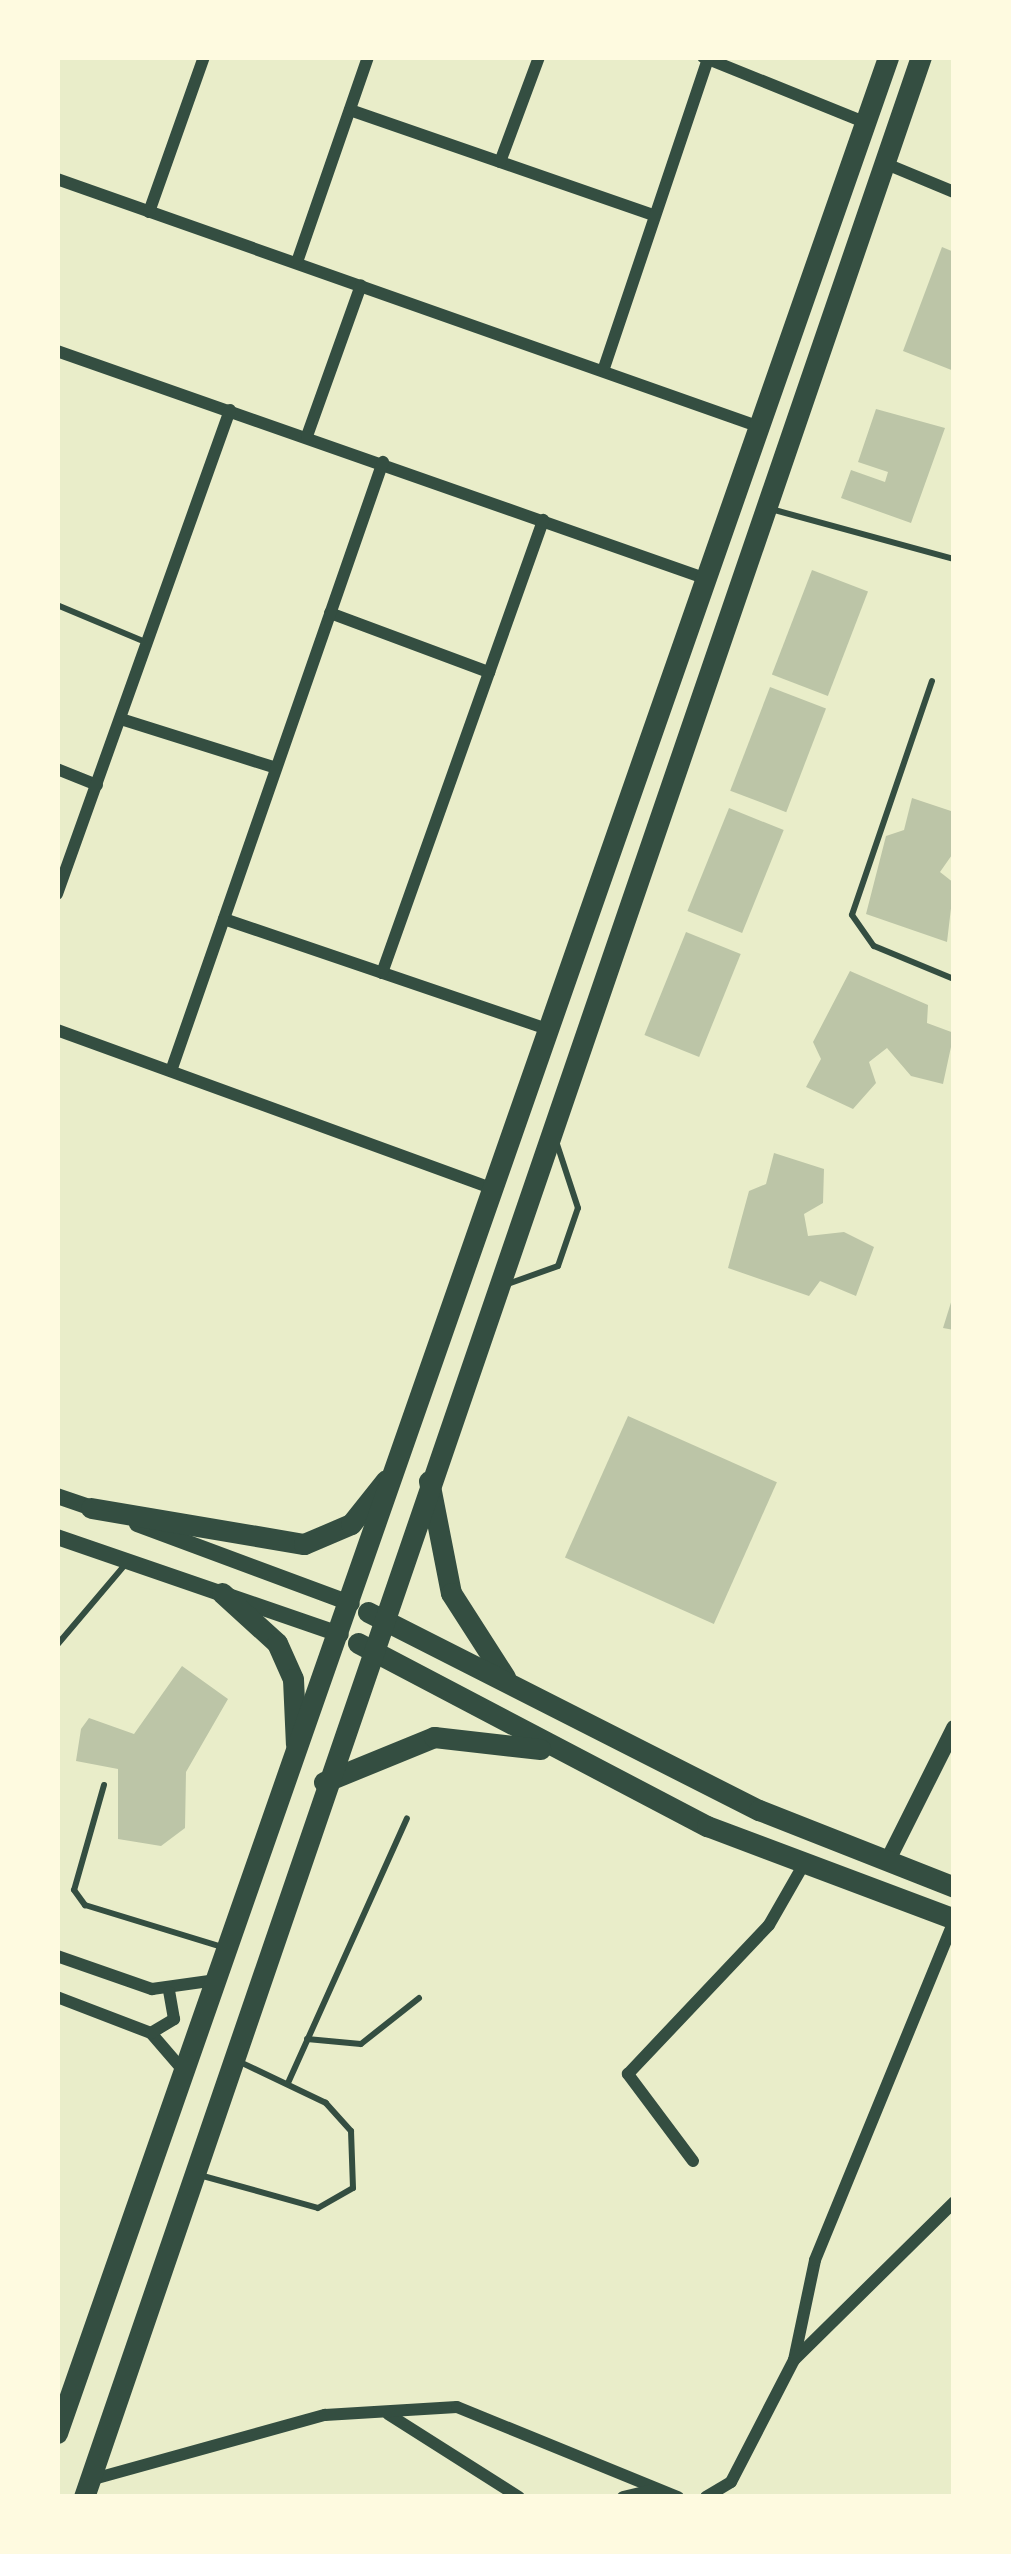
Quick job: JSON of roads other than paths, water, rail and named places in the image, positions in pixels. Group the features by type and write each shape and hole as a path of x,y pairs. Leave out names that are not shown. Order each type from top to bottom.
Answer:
{"main road":[{"path":"57,2433 352,1604 394,1470 888,57"},
{"path":"87,2488 369,1648 771,509 921,57"},
{"path":"91,1508 304,1544 351,1524 394,1470"},
{"path":"429,1478 451,1593 483,1655 518,1690"},
{"path":"221,1593 277,1643 293,1679 297,1759"},
{"path":"352,1604 518,1690 887,1862 953,1886"},
{"path":"341,1635 560,1753 804,1864 954,1920"},
{"path":"324,1783 434,1737 560,1753"}],"street":[{"path":"149,212 204,57"},
{"path":"297,262 368,57"},
{"path":"500,162 539,57"},
{"path":"604,368 705,58 866,123"},
{"path":"350,110 654,214"},
{"path":"883,163 954,192"},
{"path":"57,179 758,426"},
{"path":"308,436 361,285"},
{"path":"57,351 704,578"},
{"path":"57,894 124,720 230,410"},
{"path":"170,1071 383,462"},
{"path":"382,973 543,520"},
{"path":"330,613 489,672"},
{"path":"124,720 276,768"},
{"path":"57,769 97,785"},
{"path":"224,919 550,1030"},
{"path":"57,1030 494,1189"},
{"path":"57,1496 352,1604"},
{"path":"57,1537 341,1635"},
{"path":"887,1862 954,1728"},
{"path":"694,2161 628,2074 769,1925 804,1864"},
{"path":"706,2497 731,2482 794,2360 815,2260 954,1920"},
{"path":"57,1956 170,1992 217,1980"},
{"path":"151,2032 174,2019 170,1992"},
{"path":"57,1997 151,2032 184,2073"},
{"path":"794,2360 954,2203"},
{"path":"87,2488 325,2415 457,2407 652,2491 678,2497"},
{"path":"386,2413 519,2497"},
{"path":"623,2497 652,2491"}],"lane":[{"path":"771,509 954,559"},
{"path":"57,605 150,644"},
{"path":"932,681 852,915 874,946 954,979"},
{"path":"496,1288 558,1266 578,1208 554,1132"},
{"path":"57,1645 128,1562"},
{"path":"104,1785 74,1891 85,1905 228,1949"},
{"path":"288,2083 407,1817"},
{"path":"307,2039 362,2044 419,1998"},
{"path":"193,2174 318,2207 342,2201 353,2188 352,2131 288,2083 231,2058"}]}
